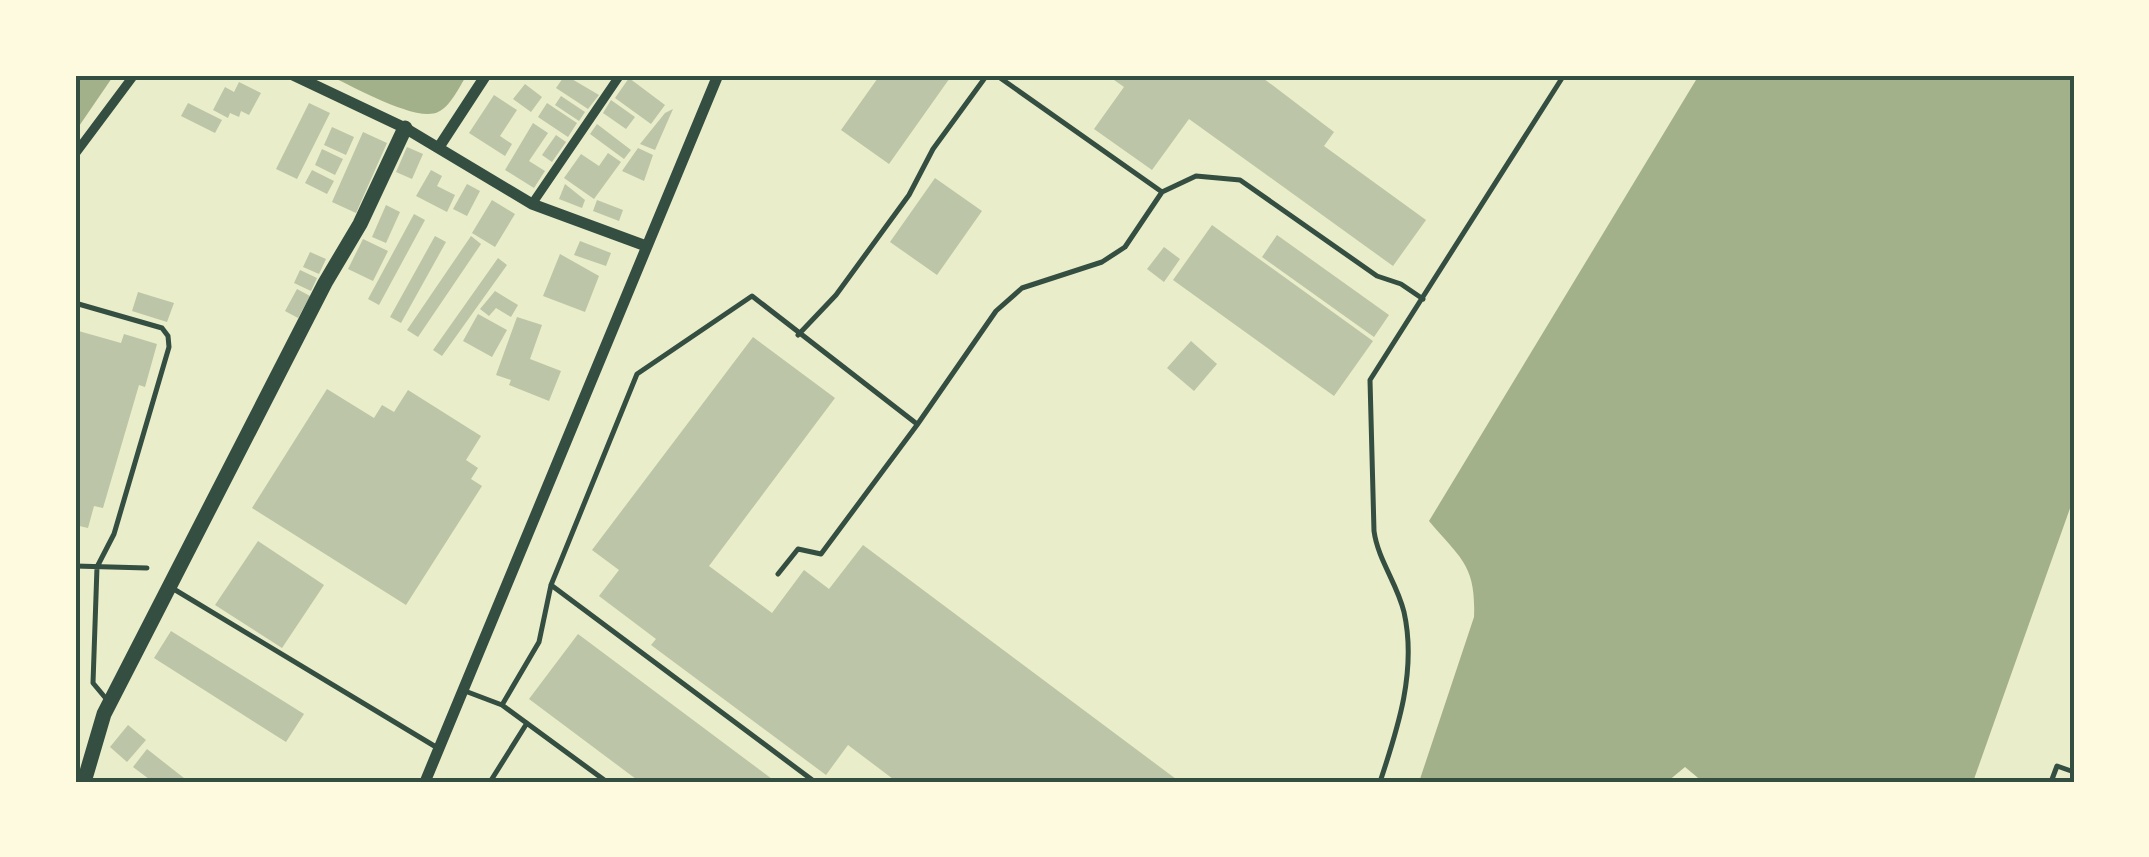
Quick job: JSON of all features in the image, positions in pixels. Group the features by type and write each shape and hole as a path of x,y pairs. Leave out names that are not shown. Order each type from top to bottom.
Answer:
{"highway":[{"path":"84,782 110,703 325,283 360,224 405,128"}],"street":[{"path":"75,154 134,75"},
{"path":"293,75 405,128 532,204 646,246"},
{"path":"439,147 486,75"},
{"path":"532,204 620,75"},
{"path":"425,782 718,75"}],"lane":[{"path":"798,334 836,295 899,209 933,149 988,75"},
{"path":"996,75 1162,192"},
{"path":"1380,782 1404,703 1408,660 1404,614 1376,546 1370,380 1564,75"},
{"path":"778,574 798,549 820,554 996,311 1022,288 1102,262 1125,247 1162,192 1196,176 1240,180 1377,276 1400,284 1423,299"},
{"path":"502,705 540,642 550,586 637,374 752,296 917,424"},
{"path":"75,303 162,328 168,336 169,348 114,534 97,567 93,683 110,703"},
{"path":"75,566 147,568"},
{"path":"170,586 439,748"},
{"path":"550,586 815,782"},
{"path":"462,690 502,705 607,782"},
{"path":"490,782 528,723"},
{"path":"2052,782 2057,766 2074,772"}],"shaded area":[{"path":"75,75 114,75 75,132"},
{"path":"328,75 467,75 447,105 428,114 400,108"},
{"path":"1699,75 2074,75 2074,497 1973,782 1703,782 1685,767 1667,782 1419,782 1474,617 1469,574 1458,554 1429,521"}],"building":[{"path":"565,75 599,95 588,109 556,88"},
{"path":"880,75 952,75 889,164 841,130"},
{"path":"1107,75 1259,75 1334,132 1324,146 1426,220 1393,266 1189,119 1152,170 1094,129 1124,87"},
{"path":"629,78 665,105 651,124 615,98"},
{"path":"239,82 261,93 249,115 241,111 239,117 230,113 228,118 213,110 225,87 234,92"},
{"path":"525,84 542,97 531,112 513,99"},
{"path":"494,95 517,110 500,136 512,144 505,156 469,133"},
{"path":"561,96 585,112 579,121 555,105"},
{"path":"611,100 635,117 626,129 603,113"},
{"path":"188,103 222,120 215,133 181,116"},
{"path":"309,103 330,113 297,179 276,169"},
{"path":"547,103 577,123 568,137 538,117"},
{"path":"673,109 655,150 640,144 665,113"},
{"path":"533,123 548,133 529,161 545,171 534,188 505,170"},
{"path":"597,124 631,150 624,159 590,134"},
{"path":"332,127 354,137 346,155 324,145"},
{"path":"363,132 387,143 356,213 332,202"},
{"path":"556,135 566,142 552,162 542,155"},
{"path":"407,147 423,154 412,179 396,172"},
{"path":"638,148 653,155 644,181 622,171"},
{"path":"322,149 343,159 335,175 315,165"},
{"path":"608,153 621,162 594,199 564,178 581,154 599,166"},
{"path":"312,170 334,181 327,194 305,183"},
{"path":"431,170 442,176 437,186 455,195 447,212 416,196"},
{"path":"935,178 982,211 937,275 890,242"},
{"path":"467,184 480,191 467,216 453,209"},
{"path":"565,184 585,200 582,208 559,199"},
{"path":"492,200 515,214 495,247 472,233"},
{"path":"597,200 623,210 619,221 593,211"},
{"path":"386,205 400,212 386,243 372,237"},
{"path":"414,214 425,220 379,305 368,299"},
{"path":"1212,225 1373,341 1334,396 1173,280"},
{"path":"1277,235 1389,315 1374,337 1262,257"},
{"path":"435,236 446,242 401,323 390,317"},
{"path":"471,236 481,244 418,337 407,330"},
{"path":"363,239 388,251 373,281 348,269"},
{"path":"580,241 611,253 606,266 574,255"},
{"path":"1164,247 1180,259 1164,282 1147,269"},
{"path":"310,252 326,259 319,274 303,267"},
{"path":"560,254 599,276 585,312 543,296"},
{"path":"498,258 507,265 442,356 433,350"},
{"path":"300,270 317,278 311,291 294,283"},
{"path":"297,289 310,296 298,318 285,311"},
{"path":"495,291 518,305 511,317 496,308 489,316 480,309"},
{"path":"138,292 174,303 167,322 132,311"},
{"path":"478,314 507,330 492,357 463,341"},
{"path":"517,317 542,325 530,359 561,371 549,401 509,385 511,380 496,375"},
{"path":"75,330 121,343 124,334 157,344 145,387 139,385 103,508 94,506 88,528 75,525"},
{"path":"753,337 835,398 709,566 772,613 804,570 829,589 863,545 1180,782 897,782 848,745 826,775 651,645 656,639 599,596 619,570 592,550"},
{"path":"1191,341 1217,364 1194,391 1167,368"},
{"path":"327,389 374,418 382,405 394,412 408,390 481,436 466,460 478,468 471,479 482,486 406,605 252,508"},
{"path":"258,541 324,585 282,648 215,605"},
{"path":"171,631 304,714 286,742 154,658"},
{"path":"578,634 776,782 640,782 529,699"},
{"path":"128,725 146,740 127,762 110,747"},
{"path":"147,749 189,782 153,782 133,767"}]}
